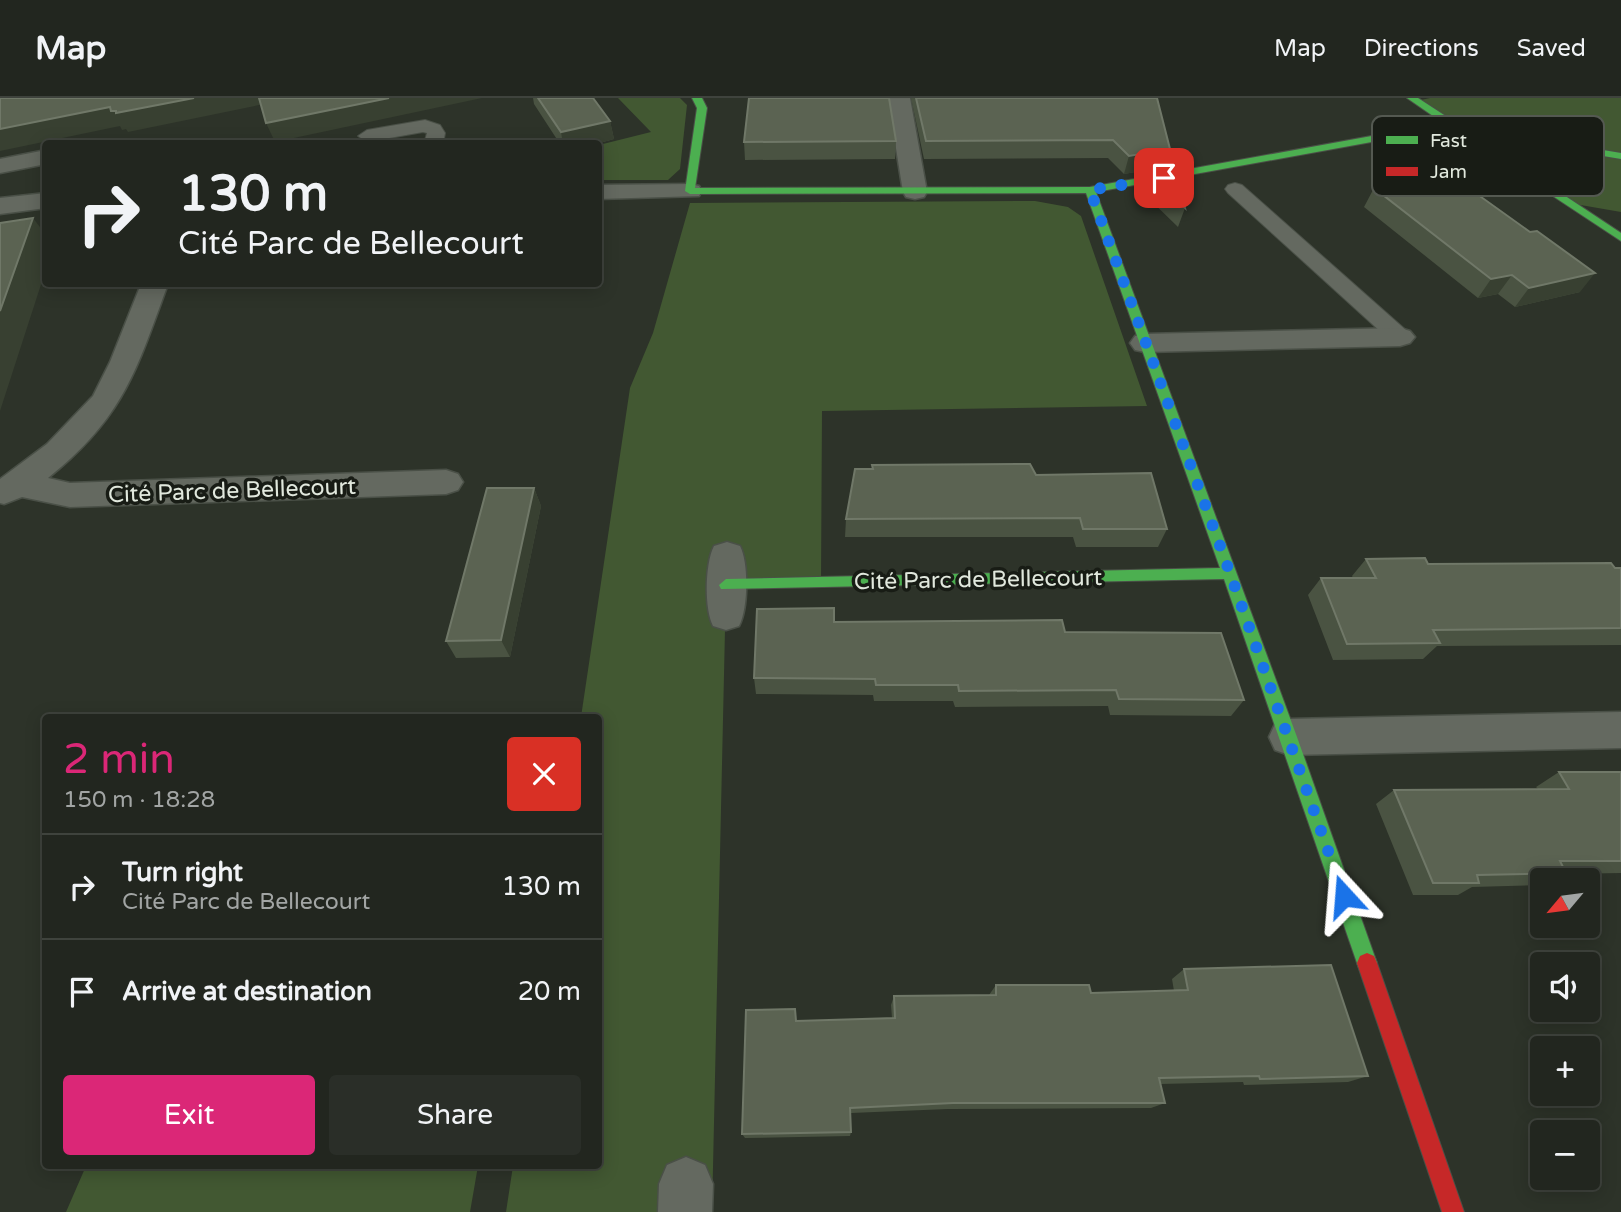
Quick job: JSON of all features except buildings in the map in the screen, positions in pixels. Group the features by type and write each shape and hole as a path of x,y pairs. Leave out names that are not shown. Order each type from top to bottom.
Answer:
{"street":[{"path":"690,191 702,108 696,98"},
{"path":"899,98 915,192"},
{"path":"1412,98 1439,116"},
{"path":"602,192 1090,190 1372,139"},
{"path":"0,166 42,158"},
{"path":"1090,190 1289,737 1453,1212"},
{"path":"1558,196 1621,238"},
{"path":"0,206 42,201"},
{"name":"Cité Parc de Bellecourt","path":"10,489 61,448 104,402 153,287"},
{"path":"1145,343 1400,337"},
{"name":"Cité Parc de Bellecourt","path":"10,489 69,495 446,482"},
{"name":"Cité Parc de Bellecourt","path":"726,585 1230,573"},
{"path":"1289,737 1621,730"}],"lane":[{"path":"367,136 425,126 436,133 434,140"},
{"path":"1235,189 1400,337"}],"green space":[{"path":"618,98 680,98 687,105 680,169 668,180 602,180 602,144 651,132"},
{"path":"1430,98 1621,98 1621,212 1569,203 1558,196 1604,196 1604,116 1438,116 1416,101"},
{"path":"1035,201 1068,207 1081,216 1147,406 822,411 821,582 726,585 712,1212 506,1212 513,1169 602,1169 602,714 581,714 630,388 653,333 690,203"},
{"path":"85,1169 477,1169 470,1212 66,1212"}],"traffic: fast":[{"path":"697,98 702,108 690,191 1090,190 1372,139"},
{"path":"1412,98 1439,116"},
{"path":"1604,153 1621,156"},
{"path":"1090,190 1289,737 1367,963"},
{"path":"1558,196 1621,238"},
{"path":"726,585 1230,573"}],"traffic: jam":[{"path":"1367,963 1453,1212"}],"route":[{"path":"1164,178 1090,190 1344,896"}]}
